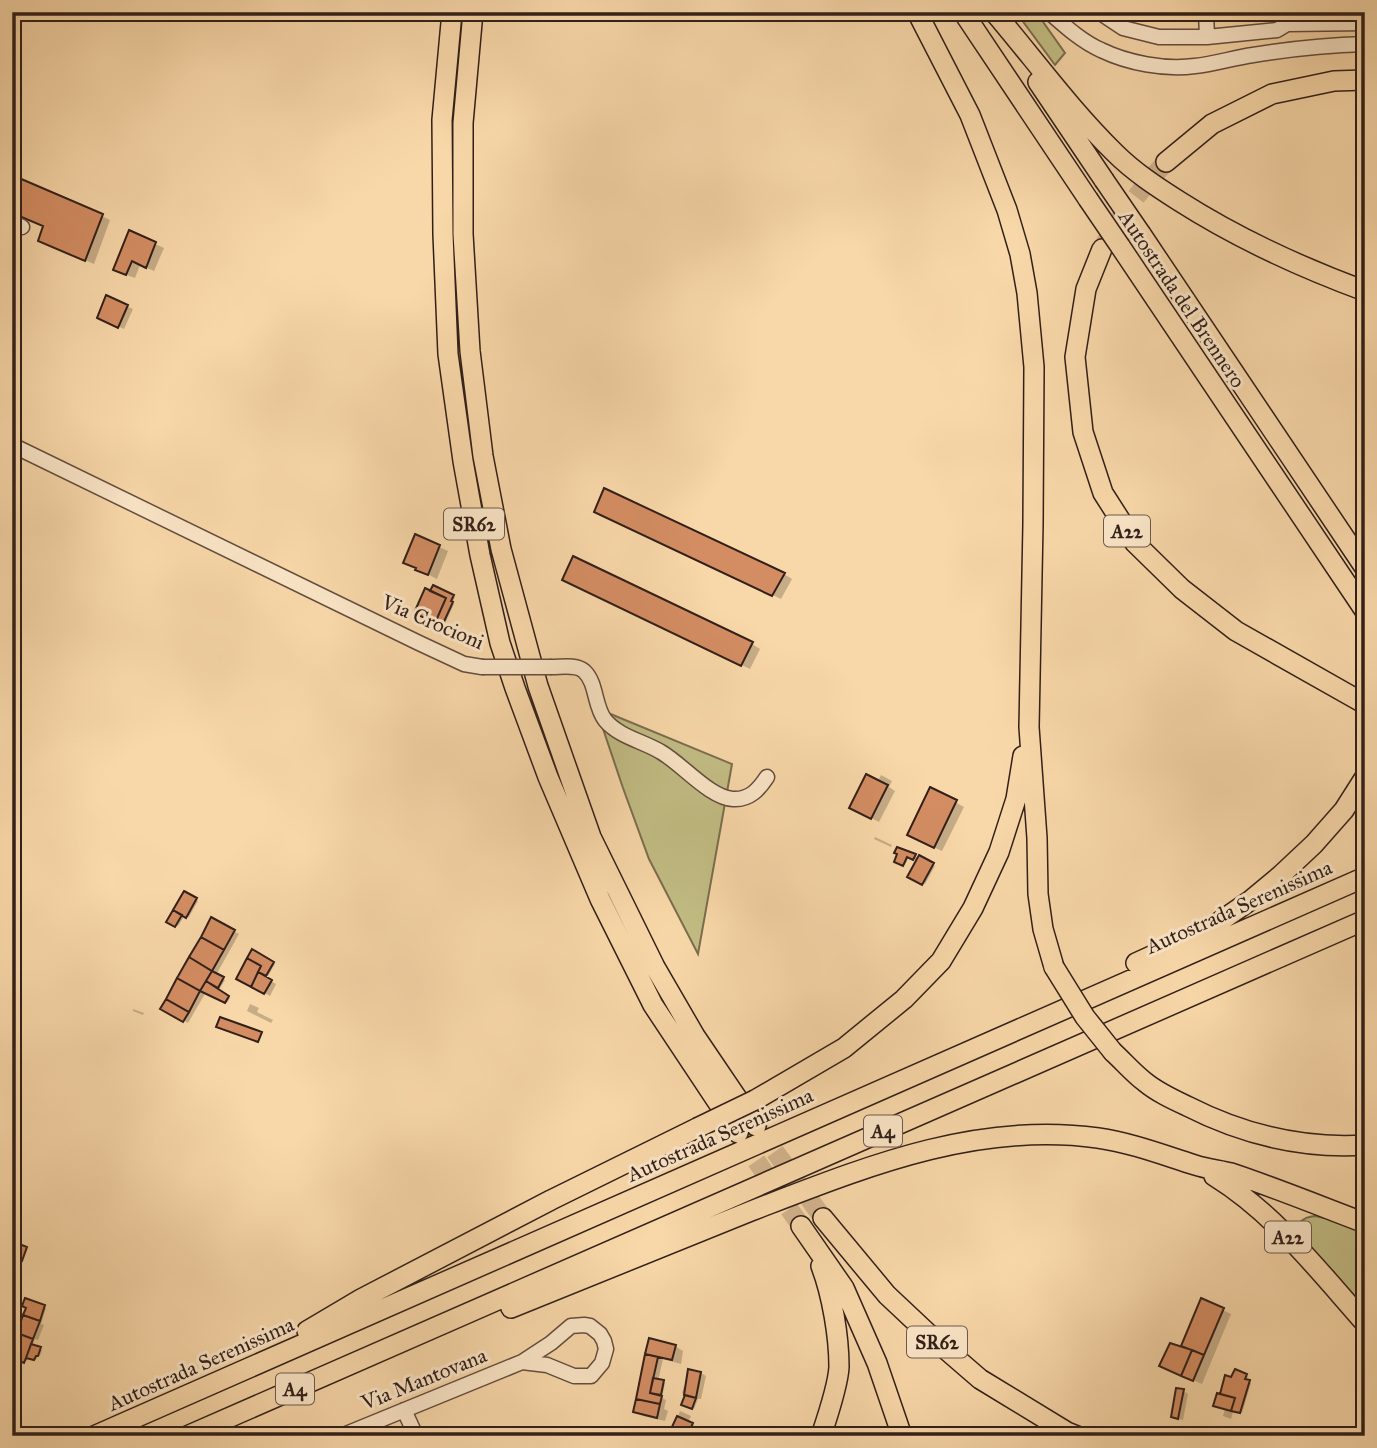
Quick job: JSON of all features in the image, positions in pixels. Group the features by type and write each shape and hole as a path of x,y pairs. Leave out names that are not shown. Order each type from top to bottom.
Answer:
{"highway":[{"name":"SR62","path":"452,12 442,120 448,354 463,461 500,643 548,777 600,899 653,1005 738,1133"},
{"name":"SR62","path":"473,12 463,123 463,234 470,351 483,456 500,548 538,686 591,837 655,967 695,1036 756,1126"},
{"path":"917,12 970,115 1003,198 1020,254 1027,293 1034,367 1029,727 1038,894 1043,929 1054,967 1084,1017 1113,1052 1144,1082 1171,1099 1213,1119 1253,1133 1304,1143 1365,1145"},
{"name":"Autostrada del Brennero","path":"963,12 1088,199 1111,247 1365,611"},
{"path":"992,12 1035,60 1079,116 1117,155 1154,185 1226,230 1297,264 1365,291"},
{"name":"Autostrada del Brennero","path":"992,12 1365,568"},
{"path":"1166,162 1212,124 1272,94 1334,80 1365,80"},
{"name":"A22","path":"1111,247 1086,289 1075,357 1083,432 1103,494 1135,543 1182,589 1236,631 1365,704"},
{"path":"239,1372 360,1298 755,1100 844,1048 904,999 940,961 973,908 999,852 1016,799 1029,727"},
{"path":"937,1065 1058,999 1206,931 1227,917 1281,875 1314,844 1343,810 1365,777"},
{"name":"Autostrada Serenissima","path":"94,1436 1365,877"},
{"name":"A4","path":"187,1436 1365,920"},
{"name":"A22","path":"825,1183 883,1161 993,1138 1046,1135 1100,1138 1228,1172 1365,1223"},
{"name":"A22","path":"1198,1166 1230,1186 1263,1213 1304,1254 1365,1323"},
{"name":"A4","path":"402,1341 500,1312 825,1183"},
{"name":"SR62","path":"823,1218 887,1295 936,1341 980,1378 1077,1436"},
{"name":"SR62","path":"821,1436 839,1369 835,1322 827,1283 806,1234 844,1288 877,1363 902,1436"}],"street":[{"path":"1049,12 1073,33 1099,50 1123,59 1169,67 1194,66 1329,45 1365,44"},
{"path":"1099,12 1123,28 1158,37 1207,37 1277,30 1287,18 1365,23"},
{"path":"1206,12 1207,37"},
{"name":"Via Crocioni","path":"12,445 464,664 482,667 578,667 586,673 591,682 604,719 616,731 662,752 715,793 730,800 751,796 767,776"},
{"name":"Via Mantovana","path":"341,1436 522,1362 571,1326 590,1326 600,1334 606,1349 602,1363 591,1376 574,1376 547,1365 522,1362"},
{"path":"404,1410 416,1436"}],"shaded area":[{"path":"1016,12 1036,12 1065,53 1055,65"},
{"path":"596,708 732,764 698,954 649,859"},
{"path":"1315,1216 1331,1217 1365,1230 1365,1309 1299,1237 1297,1228 1300,1222"}],"building":[{"path":"12,175 103,214 85,261 38,241 43,226 12,213"},
{"path":"129,230 156,242 146,268 132,261 126,275 113,270"},
{"path":"106,295 128,305 118,328 97,318"},
{"path":"604,488 785,573 772,596 594,512"},
{"path":"415,534 440,545 428,575 403,563"},
{"path":"573,556 753,642 741,666 562,580"},
{"path":"433,585 454,595 442,626 435,623 446,598 430,591"},
{"path":"425,588 446,598 435,623 414,613"},
{"path":"866,774 888,785 871,819 849,808"},
{"path":"930,787 957,800 934,848 907,835"},
{"path":"897,847 916,854 913,860 907,857 903,866 894,862"},
{"path":"919,855 934,863 922,885 907,877"},
{"path":"184,891 197,898 186,918 173,910"},
{"path":"173,910 182,915 175,927 166,922"},
{"path":"211,917 235,930 224,950 201,937"},
{"path":"201,937 224,950 212,971 189,957"},
{"path":"252,949 274,962 266,976 258,972 261,966 247,958"},
{"path":"189,957 212,971 200,991 177,978"},
{"path":"247,958 261,966 251,987 236,979"},
{"path":"212,971 224,977 218,988 206,981"},
{"path":"258,972 272,980 264,994 251,987"},
{"path":"177,978 200,991 189,1012 166,999"},
{"path":"206,981 229,996 225,1003 200,991"},
{"path":"166,999 189,1012 183,1022 160,1009"},
{"path":"220,1017 262,1032 258,1042 216,1027"},
{"path":"12,1241 27,1247 22,1261 12,1257"},
{"path":"25,1298 45,1305 40,1321 23,1315 26,1308 22,1306"},
{"path":"1201,1298 1224,1308 1204,1355 1181,1346"},
{"path":"23,1315 40,1321 33,1339 17,1333"},
{"path":"17,1333 33,1339 24,1363 12,1358 15,1349 12,1345"},
{"path":"649,1338 676,1345 672,1360 645,1354"},
{"path":"1170,1343 1192,1350 1181,1376 1159,1366"},
{"path":"31,1344 41,1347 34,1360 26,1358"},
{"path":"1192,1350 1204,1355 1193,1381 1181,1376"},
{"path":"645,1354 658,1357 650,1393 662,1396 660,1404 636,1399"},
{"path":"688,1369 701,1372 696,1398 684,1395"},
{"path":"1235,1369 1247,1374 1245,1379 1250,1380 1240,1413 1231,1411 1235,1398 1220,1394 1225,1375 1231,1377"},
{"path":"653,1378 664,1380 661,1395 650,1393"},
{"path":"1176,1388 1184,1389 1178,1419 1171,1417"},
{"path":"1217,1393 1235,1398 1231,1411 1213,1406"},
{"path":"685,1395 696,1398 692,1409 681,1405"},
{"path":"636,1399 660,1404 657,1418 633,1412"},
{"path":"677,1416 693,1423 687,1436 671,1429"}],"tunnel":[{"path":"1104,245 1132,202 1166,162"},
{"path":"758,1128 823,1218"},
{"path":"740,1137 801,1226"}]}
